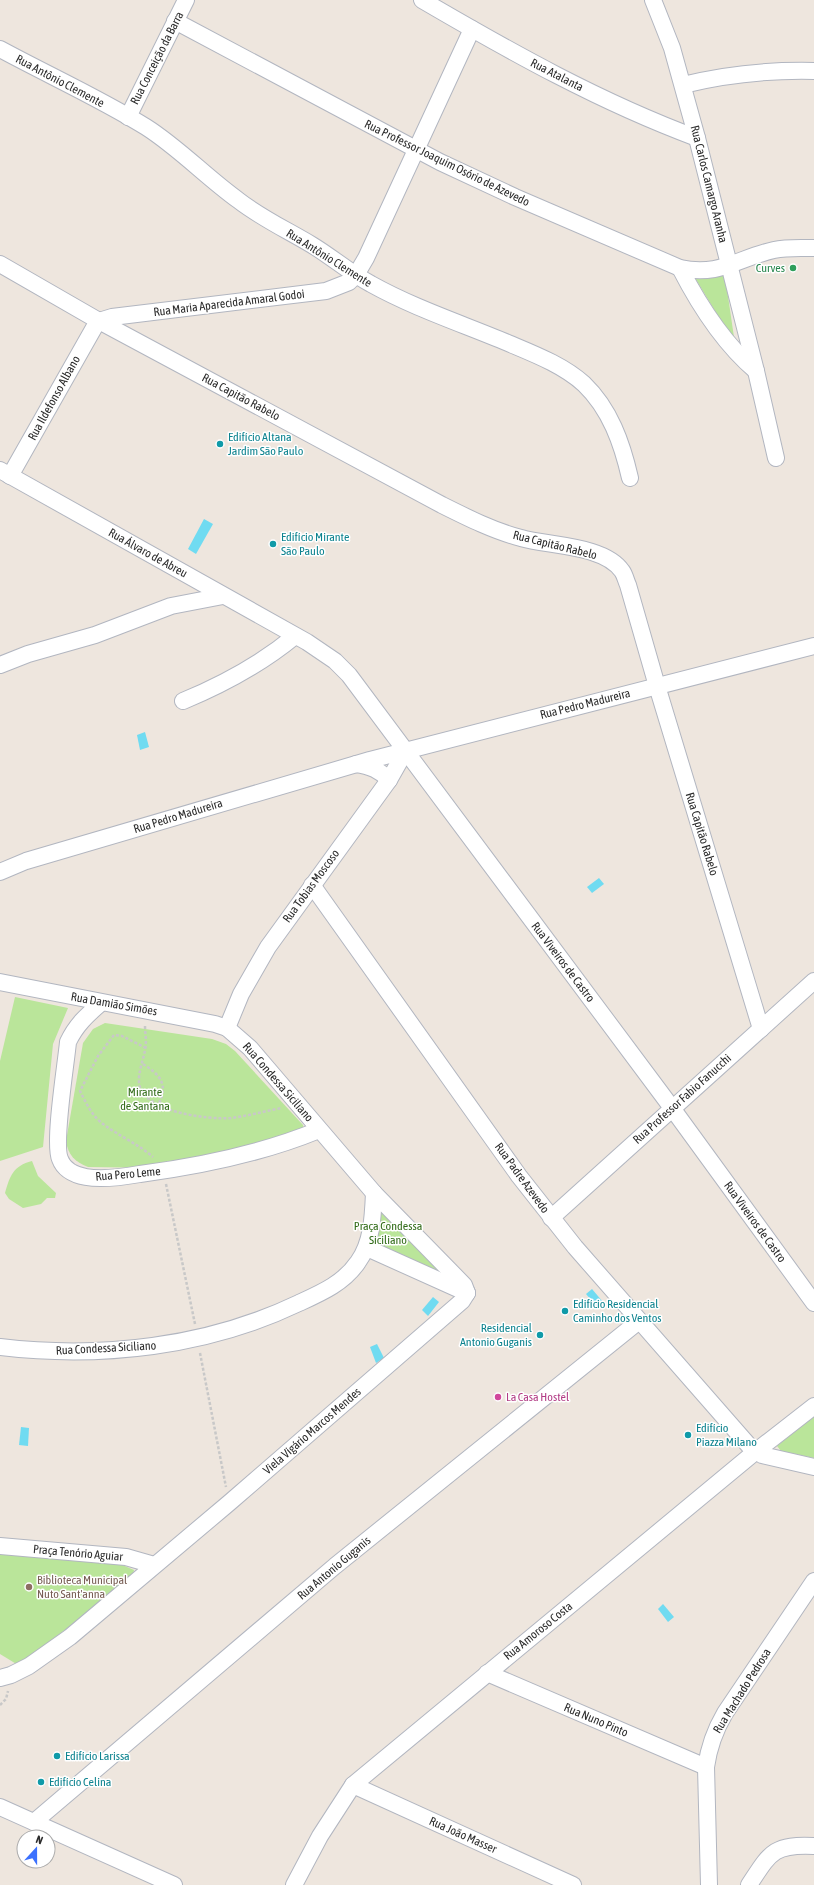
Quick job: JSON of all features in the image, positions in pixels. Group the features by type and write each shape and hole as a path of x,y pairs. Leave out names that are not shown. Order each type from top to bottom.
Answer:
{"street":[{"name":"Rua Conceição da Barra","path":"128,117 186,0"},
{"name":"Rua Atalanta","path":"422,0 539,67 603,99 697,138"},
{"name":"Rua Carlos Camargo Aranha","path":"653,0 672,48 683,84 730,266 776,458"},
{"name":"Rua Professor Joaquim Osório de Azevedo","path":"176,21 417,150 516,197 680,268 703,271 730,266 775,250 795,247 814,248"},
{"path":"356,275 366,258 472,30"},
{"name":"Rua Antônio Clemente","path":"0,49 128,117 163,139 237,200 389,294 533,353 557,366 583,383 600,401 614,426 624,453 630,478"},
{"path":"683,84 713,77 750,72 814,71"},
{"name":"Rua Capitão Rabelo","path":"0,264 99,321 442,505 479,523 522,538 585,550 607,559 621,570 628,585 657,686 761,1029"},
{"path":"680,268 702,307 725,338 747,364 756,371"},
{"name":"Rua Maria Aparecida Amaral Godoi","path":"99,321 112,317 326,291 348,282 356,275"},
{"name":"Rua Ildefonso Albano","path":"5,473 99,321"},
{"name":"Rua Álvaro de Abreu","path":"5,473 295,636"},
{"path":"0,665 28,654 95,635 171,606 223,596"},
{"path":"183,701 236,677 277,651 295,636"},
{"name":"Rua Viveiros de Castro","path":"295,636 321,651 350,675 672,1108 814,1304"},
{"name":"Rua Pedro Madureira","path":"0,872 26,861 406,750 657,686 813,649"},
{"name":"Rua Tobias Moscoso","path":"227,1028 241,994 268,947 389,780 406,750"},
{"path":"356,764 374,769 382,773 389,780"},
{"name":"Rua Padre Azevedo","path":"312,885 551,1218 639,1322 756,1452"},
{"name":"Rua Professor Fabio Fanucchi","path":"551,1218 814,981"},
{"name":"Rua Damião Simões","path":"0,982 101,1003 145,1009 227,1028"},
{"name":"Rua Pero Leme","path":"101,1003 86,1015 75,1028 68,1042 57,1141 59,1158 65,1168 76,1175 88,1178 120,1177 164,1171 264,1149 320,1130"},
{"name":"Rua Condessa Siciliano","path":"227,1028 250,1048 374,1192 464,1285 467,1293"},
{"name":"Rua Condessa Siciliano","path":"0,1348 100,1351 150,1347 234,1329 282,1312 326,1290 348,1274 358,1262 367,1248 374,1192"},
{"path":"367,1248 467,1293"},
{"name":"Viela Vigário Marcos Mendes","path":"0,1678 11,1675 29,1666 70,1637 235,1498 462,1301 467,1293"},
{"name":"Rua Antonio Guganis","path":"34,1822 335,1566 639,1322"},
{"name":"Rua Amoroso Costa","path":"294,1885 320,1836 353,1785 487,1673 814,1406"},
{"path":"756,1452 770,1458 814,1467"},
{"name":"Praça Tenório Aguiar","path":"0,1546 126,1557 154,1565"},
{"name":"Rua Machado Pedrosa","path":"709,1885 706,1767 708,1750 715,1730 725,1713 814,1581"},
{"name":"Rua Nuno Pinto","path":"487,1673 706,1767"},
{"name":"Rua João Masser","path":"353,1785 573,1885"},
{"path":"0,1807 174,1885"},
{"path":"750,1885 764,1861 772,1853 782,1848 814,1846"}],"path":[{"path":"145,1009 146,1048 139,1083 141,1090 146,1097 158,1105 191,1116 230,1118 299,1104"},
{"path":"146,1048 122,1036 114,1035 98,1056 80,1091 88,1107 102,1124 141,1146 155,1159 164,1171"},
{"path":"143,1064 154,1071 161,1080 164,1090 158,1105"}],"green space":[{"path":"724,269 735,344 695,278"},
{"path":"15,997 68,1008 53,1044 43,1147 0,1161 0,1061"},
{"name":"Mirante de Santana","path":"105,1023 212,1039 226,1044 235,1051 303,1125 304,1130 163,1168 88,1167 83,1165 70,1154 66,1141 83,1043 93,1029"},
{"path":"32,1161 38,1176 56,1193 55,1198 47,1198 41,1204 23,1208 9,1199 5,1193 13,1172 20,1166"},
{"name":"Praça Condessa Siciliano","path":"377,1203 448,1280 372,1240"},
{"path":"814,1416 814,1458 781,1451 777,1446"},
{"path":"0,1553 120,1564 134,1570 132,1580 18,1665 0,1654"}],"water":[{"path":"204,519 213,524 196,554 188,549"},
{"path":"145,732 149,747 140,750 137,735"},
{"path":"599,878 604,884 592,893 587,887"},
{"path":"592,1289 603,1302 597,1307 586,1294"},
{"path":"433,1297 439,1302 428,1316 422,1310"},
{"path":"377,1344 384,1358 376,1363 370,1347"},
{"path":"21,1427 29,1428 28,1446 19,1445"},
{"path":"663,1604 674,1617 668,1622 658,1609"}],"place":[{"name":"Curves","path":"793,268"},
{"name":"Edifício Altana Jardim São Paulo","path":"220,444"},
{"name":"Edifício Mirante São Paulo","path":"273,544"},
{"name":"Edifício Residencial Caminho dos Ventos","path":"565,1311"},
{"name":"Residencial Antonio Guganis","path":"540,1335"},
{"name":"La Casa Hostel","path":"498,1397"},
{"name":"Edifício Piazza Milano","path":"688,1435"},
{"name":"Biblioteca Municipal Nuto Sant'anna","path":"29,1587"},
{"name":"Edifício Larissa","path":"57,1756"},
{"name":"Edifício Celina","path":"41,1782"}]}
